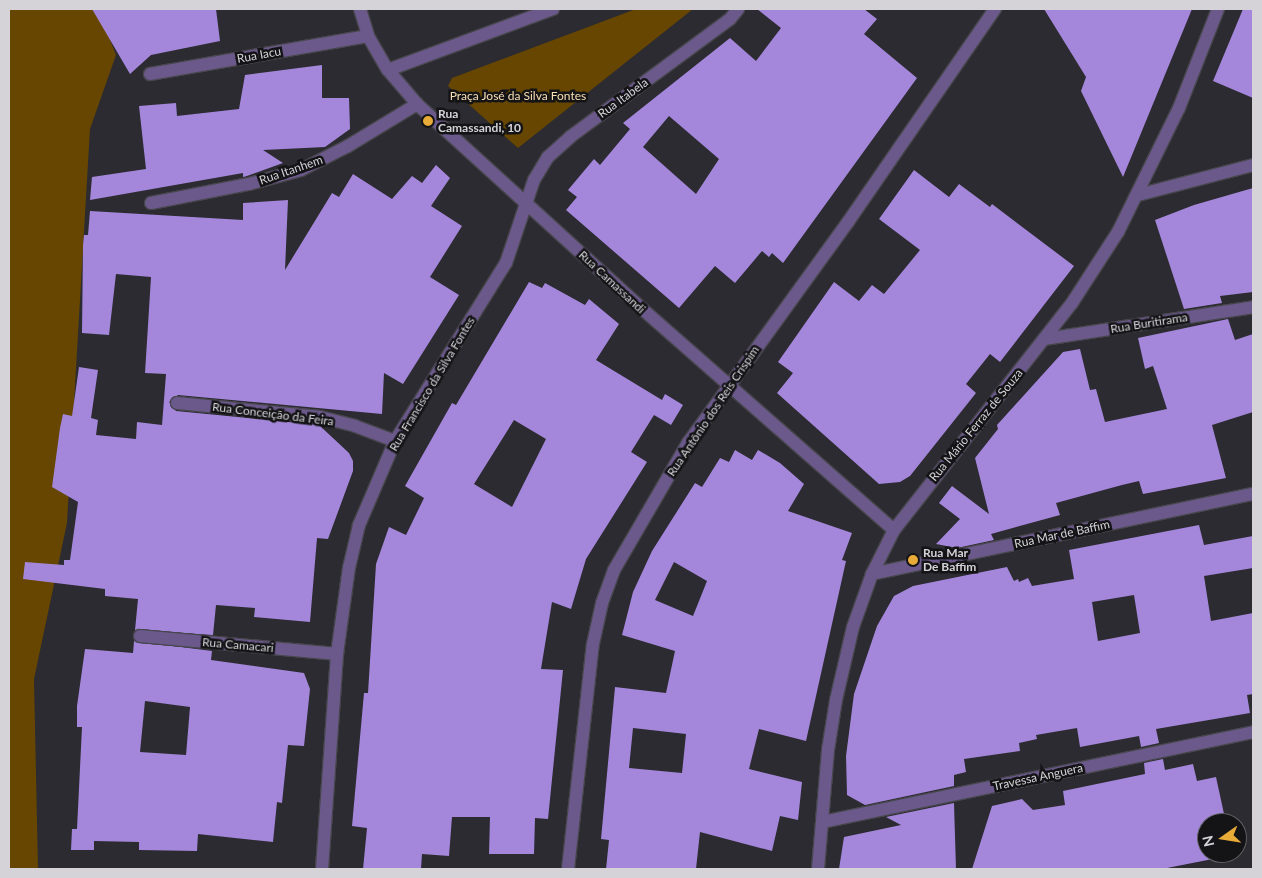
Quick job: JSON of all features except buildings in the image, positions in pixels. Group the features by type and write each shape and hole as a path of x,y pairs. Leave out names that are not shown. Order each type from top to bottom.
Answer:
{"street":[{"name":"Rua Camassandi","path":"360,9 368,36 388,70 417,104 729,385 894,530"},
{"path":"388,70 553,9"},
{"name":"Rua Itabela","path":"526,202 534,180 548,157 570,136 730,19 738,9"},
{"name":"Rua Antônio dos Reis Crispim","path":"568,869 593,644 602,604 614,570 688,443 848,222 995,9"},
{"name":"Rua Mário Ferraz de Souza","path":"818,869 828,750 836,700 853,627 872,574 894,530 1072,303 1138,195 1179,108 1218,9"},
{"name":"Rua Iacu","path":"150,74 368,36"},
{"name":"Rua Itanhem","path":"151,203 249,184 301,170 348,146 417,104"},
{"path":"1138,195 1253,165"},
{"name":"Rua Francisco da Silva Fontes","path":"322,869 337,654 349,568 359,525 395,441 506,263 518,236 526,202"},
{"name":"Rua Buritirama","path":"1044,339 1253,307"},
{"name":"Rua Conceição da Feira","path":"177,403 320,417 355,426 395,441"},
{"name":"Rua Mar de Baffim","path":"872,574 1253,494"},
{"name":"Rua Camacari","path":"140,636 337,654"},
{"name":"Travessa Anguera","path":"822,822 1253,732"}],"green space":[{"path":"9,9 98,9 116,55 90,129 67,523 34,679 38,869 9,869"},
{"name":"Praça José da Silva Fontes","path":"636,9 693,9 518,148 448,86 452,78"}],"place":[{"name":"Rua Camassandi, 10","path":"428,121"},
{"name":"Rua Mar De Baffim","path":"913,560"}]}
